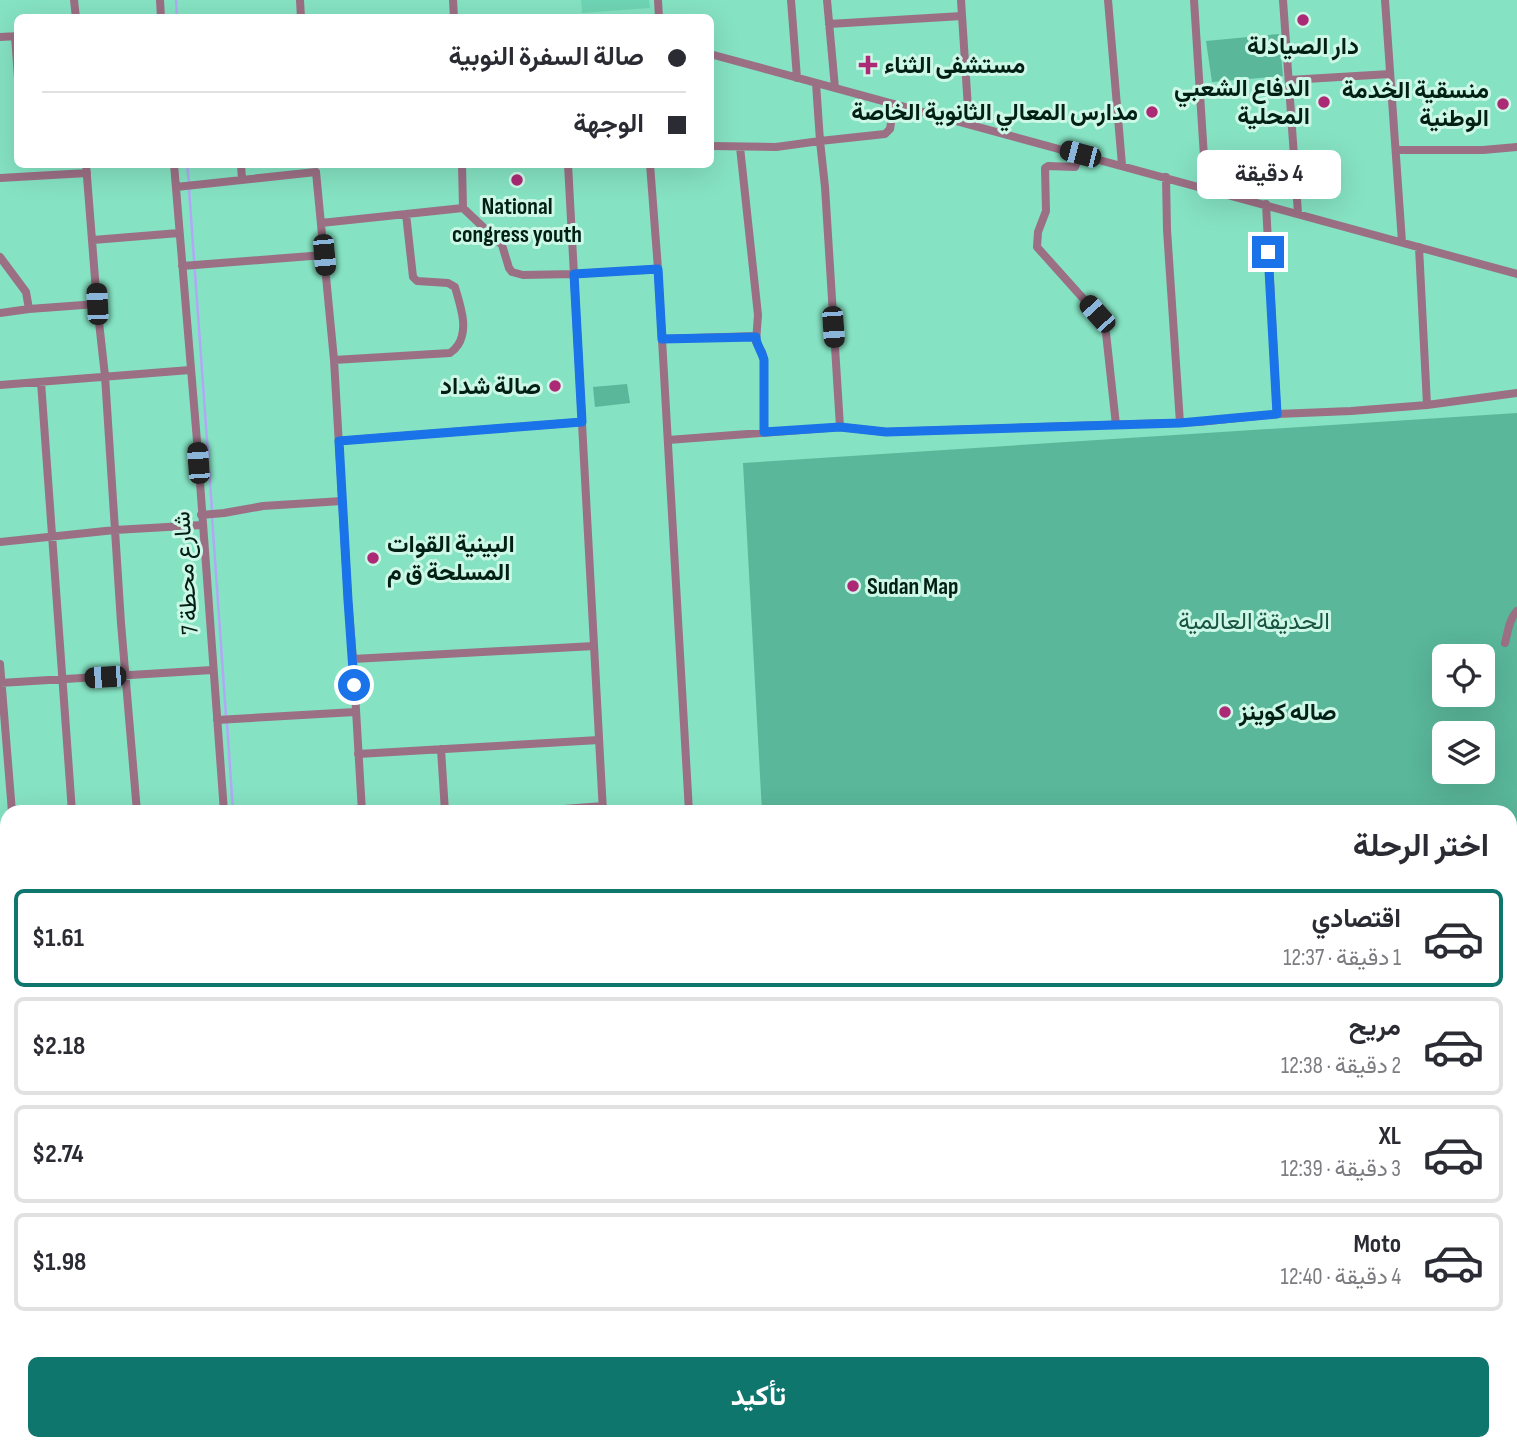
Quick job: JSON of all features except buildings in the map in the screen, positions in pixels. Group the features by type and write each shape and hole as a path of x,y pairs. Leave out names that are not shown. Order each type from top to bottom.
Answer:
{"street":[{"path":"791,0 797,78"},
{"path":"827,0 835,88"},
{"path":"961,0 969,124"},
{"path":"1108,0 1122,165"},
{"path":"1194,0 1206,188"},
{"path":"1283,0 1298,213"},
{"path":"1385,0 1402,242"},
{"path":"829,24 962,16"},
{"path":"714,55 1517,274"},
{"path":"1289,80 1390,74"},
{"path":"816,83 840,427"},
{"path":"714,146 799,145 885,134 890,129 894,104"},
{"path":"740,147 758,315 756,342 764,360 764,432"},
{"path":"1396,150 1483,150 1517,147"},
{"path":"1080,154 1075,167 1045,168 1046,211 1038,232 1037,247 1097,314 1103,325 1115,425"},
{"path":"23,168 23,177"},
{"name":"شارع محطة 7","path":"174,168 223,805"},
{"path":"241,168 242,180"},
{"path":"176,187 316,168 334,360 362,805"},
{"path":"462,168 463,208 502,245 512,272 574,274 658,269"},
{"path":"568,168 603,805"},
{"path":"650,168 689,805"},
{"path":"0,178 86,169 105,376 136,805"},
{"path":"1166,177 1180,423"},
{"path":"1266,204 1277,414"},
{"path":"321,223 463,208"},
{"path":"334,360 450,354 458,345 463,331 463,315 455,287 448,283 417,281 413,277 406,214"},
{"path":"93,240 179,233"},
{"path":"1419,247 1427,405"},
{"path":"182,266 324,255"},
{"path":"0,257 26,292 29,309"},
{"path":"0,313 97,304"},
{"path":"662,339 756,337"},
{"path":"0,385 190,370"},
{"path":"41,382 71,805"},
{"path":"668,440 840,427 886,432 1180,423 1427,405 1517,393"},
{"path":"339,441 582,422"},
{"path":"201,515 263,506 342,501"},
{"path":"0,542 115,530 202,525"},
{"path":"1505,643 1513,615 1517,611"},
{"path":"353,659 594,646"},
{"path":"0,664 11,805"},
{"path":"1,683 212,670"},
{"path":"217,720 355,712"},
{"path":"358,754 599,740"},
{"path":"441,749 445,805"}],"shaded area":[{"path":"581,0 649,0 650,8 582,13"}],"green space":[{"path":"1279,34 1283,76 1212,82 1206,41"},
{"path":"627,384 630,403 595,407 593,387"},
{"name":"الحديقة العالمية","path":"1517,413 1517,805 762,805 743,463"}],"waterway":[{"path":"176,0 177,14"},
{"path":"187,168 189,182"},
{"path":"189,189 212,510"},
{"path":"212,517 226,716"},
{"path":"227,723 233,805"}],"place":[{"name":"دار الصيادلة","path":"1303,20"},
{"name":"مستشفى الثناء","path":"868,65"},
{"name":"الدفاع الشعبي المحلية","path":"1324,102"},
{"name":"منسقية الخدمة الوطنية","path":"1503,104"},
{"name":"مدارس المعالي الثانوية الخاصة","path":"1152,112"},
{"name":"National congress youth","path":"517,180"},
{"name":"صالة شداد","path":"555,386"},
{"name":"البينية القوات المسلحة ق م","path":"373,558"},
{"name":"Sudan Map","path":"853,586"},
{"name":"صاله كوينز","path":"1225,712"}],"route":[{"path":"354,685 339,441 582,422 574,274 658,269 662,339 756,337 764,360 764,432 840,427 886,432 962,430 1180,423 1277,414 1268,252"}]}
